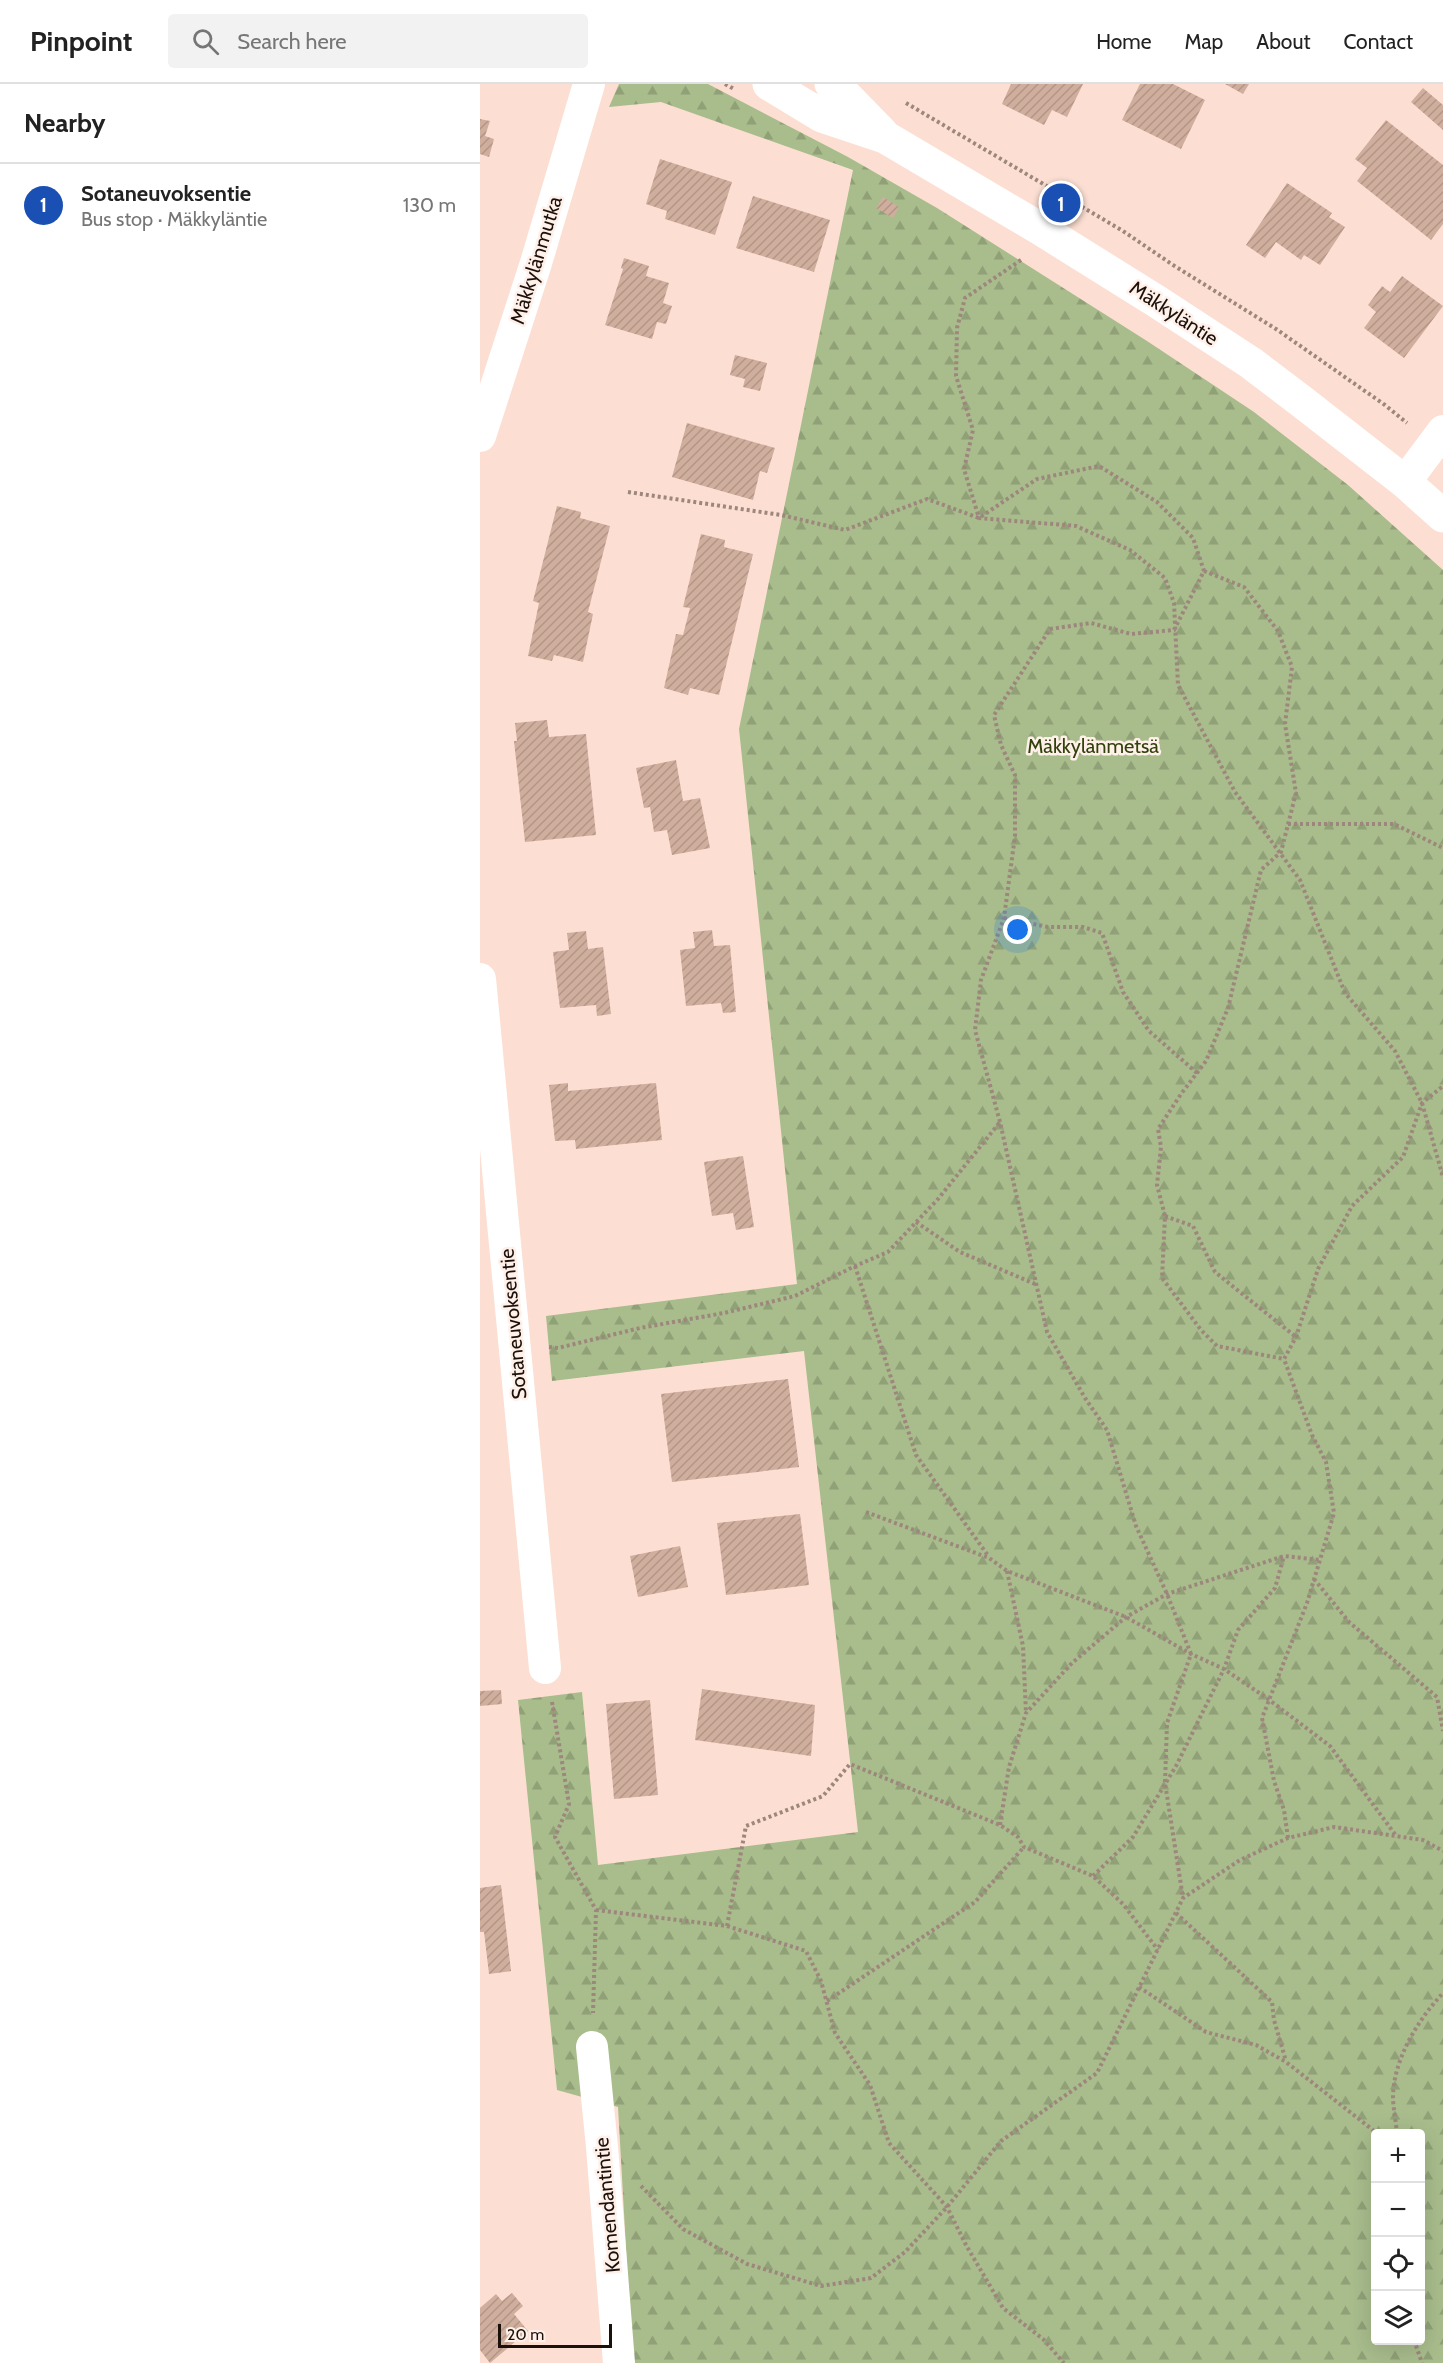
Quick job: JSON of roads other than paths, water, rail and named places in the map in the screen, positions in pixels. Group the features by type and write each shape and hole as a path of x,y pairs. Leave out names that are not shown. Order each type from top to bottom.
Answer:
{"street":[{"name":"Mäkkylänmutka","path":"480,436 536,263 589,84"},
{"name":"Mäkkyläntie","path":"769,84 822,116 885,137 1039,228 1156,301 1251,363 1405,482 1443,516"},
{"name":"Mäkkyläntie","path":"831,84 838,88 885,137"},
{"path":"1405,482 1443,431"},
{"name":"Sotaneuvoksentie","path":"480,979 545,1668"},
{"name":"Komendantintie","path":"592,2047 619,2363"}],"place":[{"name":"Sotaneuvoksentie","path":"1061,203"}],"park label":[{"name":"Mäkkylänmetsä","path":"1093,746"}]}
